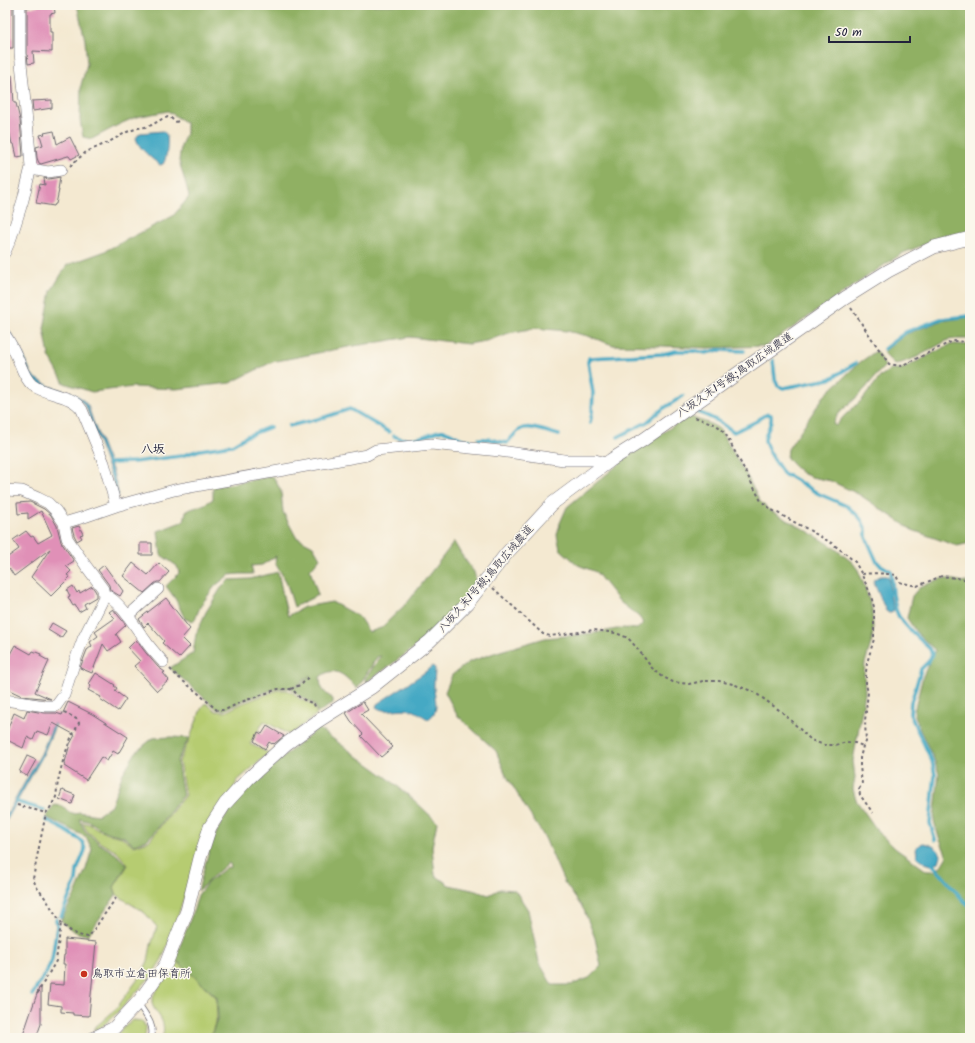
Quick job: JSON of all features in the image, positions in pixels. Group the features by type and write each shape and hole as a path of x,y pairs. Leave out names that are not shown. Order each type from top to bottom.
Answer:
{"street":[{"path":"5,252 24,200 30,169 29,142 20,53 20,5"},
{"path":"30,169 48,172 61,170"},
{"name":"八坂久末1号線;鳥取広域農道","path":"94,1038 114,1028 138,1002 166,964 187,911 200,858 210,827 225,804 248,779 286,744 320,720 372,687 430,641 467,604 506,554 553,503 845,298 888,271 934,247 970,238"},
{"path":"5,335 27,380 38,388 74,401 79,405 104,463 116,506"},
{"path":"64,523 116,506 174,490 367,455 376,450 431,444 500,451 564,460 595,460 607,464"},
{"path":"5,490 22,491 48,503 56,511 64,523 67,538 103,589 104,594 104,597 83,639 64,695 56,706 45,706 5,700"},
{"path":"128,616 158,589"},
{"path":"104,594 111,598 128,616 146,642 163,662"}],"lane":[{"path":"138,1002 151,1025 151,1038"}],"path":[{"path":"61,170 74,163 86,152 127,132 138,128 145,128 168,117 175,122 178,122"},
{"path":"845,298 889,364 901,366 953,341 970,342"},
{"path":"684,410 719,426 725,433 761,501 772,510 830,542 855,562 862,574 874,607 874,639 866,672 866,685 868,692 865,721 866,742 863,746 860,758 862,784 860,795 873,813"},
{"path":"862,574 870,573 896,575 900,582 917,586 942,576 970,580"},
{"path":"485,581 543,634 550,636 594,630 616,633 628,638 652,668 663,677 673,682 689,684 703,681 719,681 733,684 754,692 782,712 810,740 824,745 835,745 847,742 863,746"},
{"path":"163,662 216,710 224,710 278,688 290,689 302,684 310,676"},
{"path":"290,689 300,698 314,704 320,720"},
{"path":"52,706 78,720 79,723 71,738 64,757 56,797 46,813 33,879 36,886 61,922 80,936 88,937 116,898"},
{"path":"17,805 46,813"},
{"path":"36,994 56,962 61,922"}],"green space":[{"path":"77,5 970,5 970,232 936,240 903,253 766,346 707,348 613,345 588,336 567,331 535,328 509,333 486,341 468,344 410,337 348,347 272,362 230,383 176,389 133,387 92,392 64,383 49,356 44,329 51,291 67,265 103,252 173,216 189,197 179,161 181,146 186,133 186,123 168,111 136,117 92,139 83,137 80,120 81,85 87,64 85,40"},
{"path":"970,317 970,339 948,340 917,357 901,363 894,364 883,352 906,334 941,321"},
{"path":"949,345 970,345 970,543 957,546 912,530 860,495 831,481 811,477 802,473 787,458 788,449 824,396 859,363 876,351 885,366 862,392 837,416 833,424 836,426 844,416 862,400 881,376 891,369 902,369"},
{"path":"689,416 709,423 720,430 759,500 769,510 832,546 853,563 858,570 872,609 873,631 872,640 865,663 865,693 853,761 855,777 853,789 856,800 879,833 896,849 927,871 934,871 941,866 947,856 939,838 934,821 939,774 914,712 923,676 935,650 916,632 907,618 912,596 919,588 944,578 970,583 970,1038 210,1038 218,1018 217,997 175,959 198,895 207,883 227,867 230,868 231,866 229,863 227,864 198,891 205,864 218,830 232,808 267,771 318,728 389,779 437,822 432,847 435,875 449,885 489,895 500,889 515,890 528,910 539,962 552,985 571,985 589,978 601,966 595,938 584,910 564,882 545,838 506,775 496,751 457,715 445,692 452,675 469,662 497,652 545,638 595,633 622,628 637,629 644,623 638,616 620,602 596,572 578,565 560,549 557,535 560,523 567,507 637,449"},
{"path":"273,476 281,491 283,512 296,537 313,546 320,558 310,570 318,595 294,607 286,581 275,563 276,556 262,565 251,566 253,574 229,575 215,586 201,605 194,621 185,619 176,600 166,586 179,573 177,566 161,555 158,531 184,521 186,511 205,504 213,499 213,487"},
{"path":"454,542 474,572 476,580 474,586 421,643 367,682 365,679 381,656 377,657 357,689 349,680 336,672 325,673 320,677 322,687 333,699 333,703 318,713 314,704 301,697 291,689 302,684 310,675 301,683 290,688 278,688 242,701 224,710 217,709 170,668 193,653 196,634 206,612 221,588 229,580 250,579 278,572 288,616 304,607 332,602 359,617 369,632 381,628 408,602"},
{"path":"278,690 287,690 300,699 313,705 317,714 290,735 264,721 250,744 269,753 237,781 186,891 162,959 152,975 120,1010 98,1030 93,1029 115,1010 141,975 148,961 157,927 145,913 117,895 114,887 128,865 117,852 101,843 87,831 82,822 89,824 105,833 122,837 134,846 149,841 185,795 179,761 201,709 206,703 216,711 225,712 243,703"},
{"path":"153,738 189,738 177,761 183,795 147,840 134,845 123,836 106,832 90,822 79,819 85,831 100,844 116,854 127,865 114,887 116,895 88,935 80,934 67,926 61,920 75,895 86,869 92,849 86,837 46,817 54,805 63,806 69,812 76,814 78,812 98,815 111,806 123,773 136,752"},
{"path":"175,959 216,997 217,1017 210,1038 162,1038 164,1031 162,1020 152,1005 152,1000"},
{"path":"131,1021 142,1021 146,1028 145,1036 143,1038 113,1038"}],"water":[{"path":"163,131 167,137 167,151 163,164 160,165 143,150 136,138 140,133"},
{"path":"5,324 23,354 34,377 49,386 72,393 81,398 88,406 113,472 118,497 86,407 80,400 69,394 40,384 32,378 18,348 5,328"},
{"path":"881,576 889,577 891,599 894,610 891,613 886,611 874,583 874,579"},
{"path":"433,666 435,668 434,689 436,708 435,712 428,719 417,712 407,709 383,710 376,707 377,704"},
{"path":"58,713 60,714 42,757 5,823 5,818 8,812 41,754"},
{"path":"923,843 929,844 938,850 941,855 939,862 931,865 925,863 917,857 916,847"}],"building":[{"path":"37,5 54,5 55,13 50,14 52,52 33,51 34,63 28,64 27,7 38,7"},
{"path":"9,6 13,6 13,48 8,48 7,21 5,21 5,8 10,7"},
{"path":"5,75 12,75 14,103 16,103 20,120 23,156 17,157 5,116"},
{"path":"52,100 52,108 33,111 32,101"},
{"path":"54,131 57,144 70,137 79,155 71,159 68,156 41,164 37,158 36,147 43,145 40,135"},
{"path":"60,177 56,204 54,206 36,203 40,184 45,185 44,178 49,179"},
{"path":"30,502 44,509 51,515 57,526 61,542 74,561 66,566 71,571 67,575 70,577 51,596 31,577 50,549 14,576 9,568 5,571 5,559 19,549 13,540 26,531 31,537 33,536 38,543 52,535 41,511 28,519 28,513 18,514 17,503"},
{"path":"79,526 83,534 80,535 82,538 77,541 72,528"},
{"path":"140,543 152,543 152,555 140,555"},
{"path":"133,563 148,575 159,563 169,572 160,582 154,584 144,593 123,576"},
{"path":"104,565 123,591 120,596 110,590 109,585 98,570"},
{"path":"73,586 77,593 79,591 80,593 92,586 96,592 96,597 84,604 86,608 79,612 75,605 73,606 68,597 70,596 67,590"},
{"path":"166,598 190,629 182,638 190,646 179,658 162,643 164,641 148,623 144,627 139,619"},
{"path":"113,609 126,625 116,634 121,642 108,651 103,644 92,673 80,668 87,650 92,646 90,642 98,636 95,632 115,618 109,612"},
{"path":"52,623 66,631 61,638 48,630"},
{"path":"136,640 158,667 165,672 163,673 169,680 157,691 134,666 140,661 128,648"},
{"path":"15,645 31,654 33,651 41,654 40,656 49,661 35,692 51,699 22,696 5,688 5,663"},
{"path":"96,673 115,685 114,686 117,688 115,691 126,699 118,711 100,699 101,697 88,690 91,686 89,684"},
{"path":"68,702 92,714 128,737 118,754 113,751 107,761 101,757 86,780 64,766 70,744 75,735 53,723 48,735 37,731 33,740 27,737 23,748 5,739 5,735 14,713 24,718 27,710 62,715"},
{"path":"363,702 368,710 361,714 393,747 381,757 361,736 363,734 346,713"},
{"path":"267,726 284,736 274,744 269,742 265,749 254,741 258,732 262,734"},
{"path":"27,756 36,760 27,776 19,772"},
{"path":"62,790 75,795 72,804 59,799"},
{"path":"65,939 96,942 89,1016 73,1015 73,1013 61,1012 61,1006 48,1004 50,984 64,985 65,964 63,964 65,955"},
{"path":"39,988 41,988 41,1024 36,1038 22,1038"}],"waterway":[{"path":"884,349 906,332 941,319 970,316"},
{"path":"590,423 593,393 588,362 589,358 663,354 675,351 696,351 706,353 718,350 744,351"},
{"path":"773,360 775,379 778,386 783,388 830,379 856,363"},
{"path":"618,437 647,422 661,410 683,396"},
{"path":"289,426 350,409 389,432"},
{"path":"697,412 716,420 734,432 757,421 763,416 768,414 771,415 771,422 765,440 770,453 784,475 789,476 819,494 847,506 862,521 866,530 866,537 876,560 879,564 891,571 893,594 899,617 930,649 932,654 929,661 921,669 911,702 910,714 932,761 935,775 930,823 935,840"},
{"path":"109,463 134,462 181,456 200,450 232,445 247,436 270,427"},
{"path":"479,439 488,439 507,443 517,432 525,428 534,428 559,435"},
{"path":"394,436 402,439 411,439 437,431 444,431 462,439 470,440"},
{"path":"17,802 44,810"},
{"path":"46,820 79,839 83,843 85,850 77,870 76,881 61,916"},
{"path":"931,862 963,900 970,906"},
{"path":"32,995 52,960 57,926 56,919"}],"place":[{"name":"鳥取市立倉田保育所","path":"84,974"}],"district":[{"name":"八坂","path":"153,449"}]}
